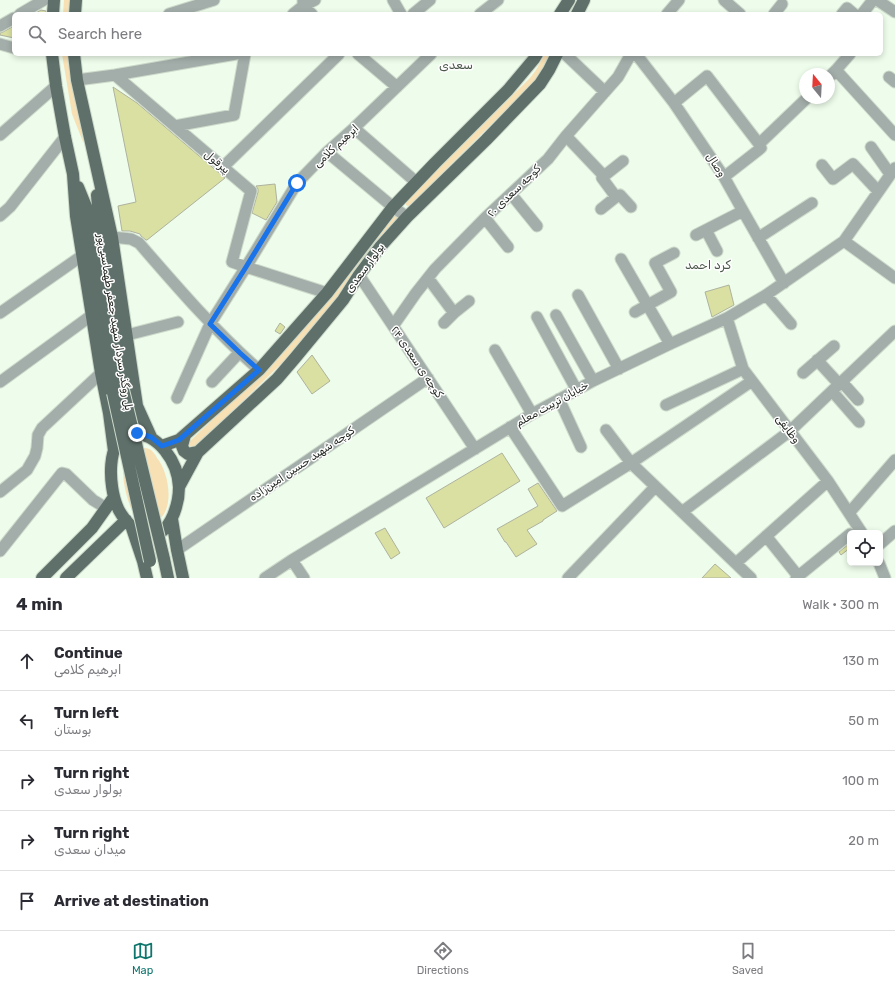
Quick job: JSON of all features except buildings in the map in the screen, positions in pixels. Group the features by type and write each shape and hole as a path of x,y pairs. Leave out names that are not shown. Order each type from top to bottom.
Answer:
{"main road":[{"path":"53,12 54,0"},
{"path":"75,12 76,0"},
{"path":"561,12 569,0"},
{"path":"578,12 584,0"},
{"path":"52,56 56,86 73,174 76,216 114,451"},
{"path":"74,56 77,80 112,237 138,406 151,437"},
{"name":"بولوار سعدی","path":"162,446 179,440 259,370 327,293 393,207 508,90 535,56"},
{"name":"بولوار سعدی","path":"179,487 198,452 277,379 296,358 343,300 380,247 407,217 486,140 540,84 556,56"},
{"path":"92,207 97,170"},
{"path":"73,174 92,207"},
{"name":"پل روگذر سردار شهید جعفر طهماسبی‌پور","path":"92,207 118,392 146,561 154,578"},
{"name":"پل روگذر سردار شهید جعفر طهماسبی‌پور","path":"118,392 164,558 168,578"},
{"path":"109,413 116,419 124,419 138,406"},
{"path":"129,524 142,536 150,537 161,533 169,525 175,513 178,500 179,487 177,474 168,455 162,446 151,437 137,433 126,434 117,442 111,467 111,477 117,506 129,524 146,561"},
{"path":"185,435 182,446 184,451 188,454 198,452"},
{"path":"42,578 92,528 114,497"},
{"path":"104,511 115,519 116,523 112,534"},
{"path":"172,518 183,578"},
{"path":"66,578 112,534 129,524"},
{"path":"147,578 146,561 148,553 157,547 167,546 177,550"}],"street":[{"path":"23,12 44,0"},
{"path":"175,12 214,0"},
{"path":"294,12 303,3 314,0"},
{"path":"392,0 401,12"},
{"path":"415,12 430,0"},
{"path":"483,12 498,0"},
{"path":"669,12 678,0"},
{"path":"724,0 738,12"},
{"path":"864,12 873,0"},
{"path":"877,0 895,12"},
{"path":"303,3 310,12"},
{"path":"776,12 782,4"},
{"path":"844,12 847,8 852,12"},
{"path":"0,26 12,19"},
{"path":"0,55 8,46"},
{"path":"77,80 224,56"},
{"path":"174,126 234,115 246,56"},
{"path":"223,167 337,56"},
{"path":"364,56 397,87"},
{"name":"ابرهیم کلامی","path":"177,398 210,324 297,183 429,56"},
{"path":"567,56 605,92"},
{"name":"کوچه سعدی ۲۰","path":"393,326 428,278 485,218 548,159 566,136 618,78 630,56"},
{"name":"وصال","path":"638,56 674,103 724,177 784,283"},
{"path":"835,71 848,56"},
{"name":"پیرقول","path":"115,75 251,191 232,262 246,267"},
{"path":"674,103 707,76 759,144 761,148 724,177"},
{"path":"835,77 895,135"},
{"path":"0,135 56,86"},
{"path":"759,144 801,104"},
{"path":"354,128 416,182"},
{"path":"566,136 604,176 602,178 616,197"},
{"path":"0,216 10,207 65,137"},
{"path":"871,147 894,170 844,241 895,278"},
{"path":"328,152 407,217"},
{"path":"604,176 623,161"},
{"path":"822,165 833,179 853,164 878,191"},
{"path":"511,194 537,226"},
{"path":"601,209 620,195 631,207"},
{"path":"758,238 812,202"},
{"path":"717,251 701,233 743,211"},
{"path":"485,218 508,247"},
{"path":"112,237 131,240 138,243 210,324 259,370"},
{"name":"خیابان تربیت معلم","path":"265,578 510,427 576,389 727,318 766,295 844,241"},
{"path":"635,312 671,292 655,264 674,253"},
{"path":"0,313 82,255"},
{"path":"621,259 670,344"},
{"path":"246,267 327,293"},
{"name":"کوچه ی سعدی ۲۴","path":"359,275 475,449"},
{"path":"428,278 454,313"},
{"path":"578,295 618,368"},
{"path":"766,295 791,324"},
{"path":"444,323 469,301"},
{"path":"556,314 594,380"},
{"path":"0,382 92,315"},
{"path":"537,317 576,389"},
{"name":"وظایفی","path":"727,318 743,369 828,481 849,513 855,530"},
{"path":"127,335 178,322"},
{"path":"682,512 790,431 895,331"},
{"path":"803,373 834,346"},
{"path":"495,350 532,414"},
{"path":"212,382 240,353"},
{"path":"817,360 838,386 859,422"},
{"path":"666,405 743,369"},
{"path":"0,492 27,470 35,456 38,435 42,428 101,373"},
{"name":"کوچه شهید حسین امین‌زاده","path":"177,550 428,378"},
{"path":"510,427 562,506 631,463 752,381"},
{"path":"838,386 858,400"},
{"path":"559,399 581,447"},
{"path":"606,430 631,463 751,578"},
{"path":"849,513 895,460"},
{"path":"0,551 62,473 66,474 104,511"},
{"path":"736,564 828,481"},
{"path":"568,578 655,487"},
{"path":"883,541 895,531"},
{"path":"766,536 797,577 847,539"},
{"path":"292,560 304,578"},
{"path":"881,566 885,578"}],"shaded area":[{"path":"64,0 71,0 70,12 63,12"},
{"path":"62,56 70,56 80,110 83,142 72,114"},
{"path":"544,56 550,56 541,73 534,82 410,205 406,205 409,198 530,78"},
{"path":"393,214 399,216 397,222 320,320 280,365 197,445 192,448 189,445 190,441 275,361 313,319"},
{"path":"143,448 148,448 155,455 166,475 168,486 167,507 163,515 157,522 147,525 133,512 127,497 123,478 125,467"}],"district":[{"name":"سعدی","path":"456,65"},
{"name":"کرد احمد","path":"708,265"}],"route":[{"path":"137,433 151,437 162,446 179,440 259,370 210,324 297,183"}]}
